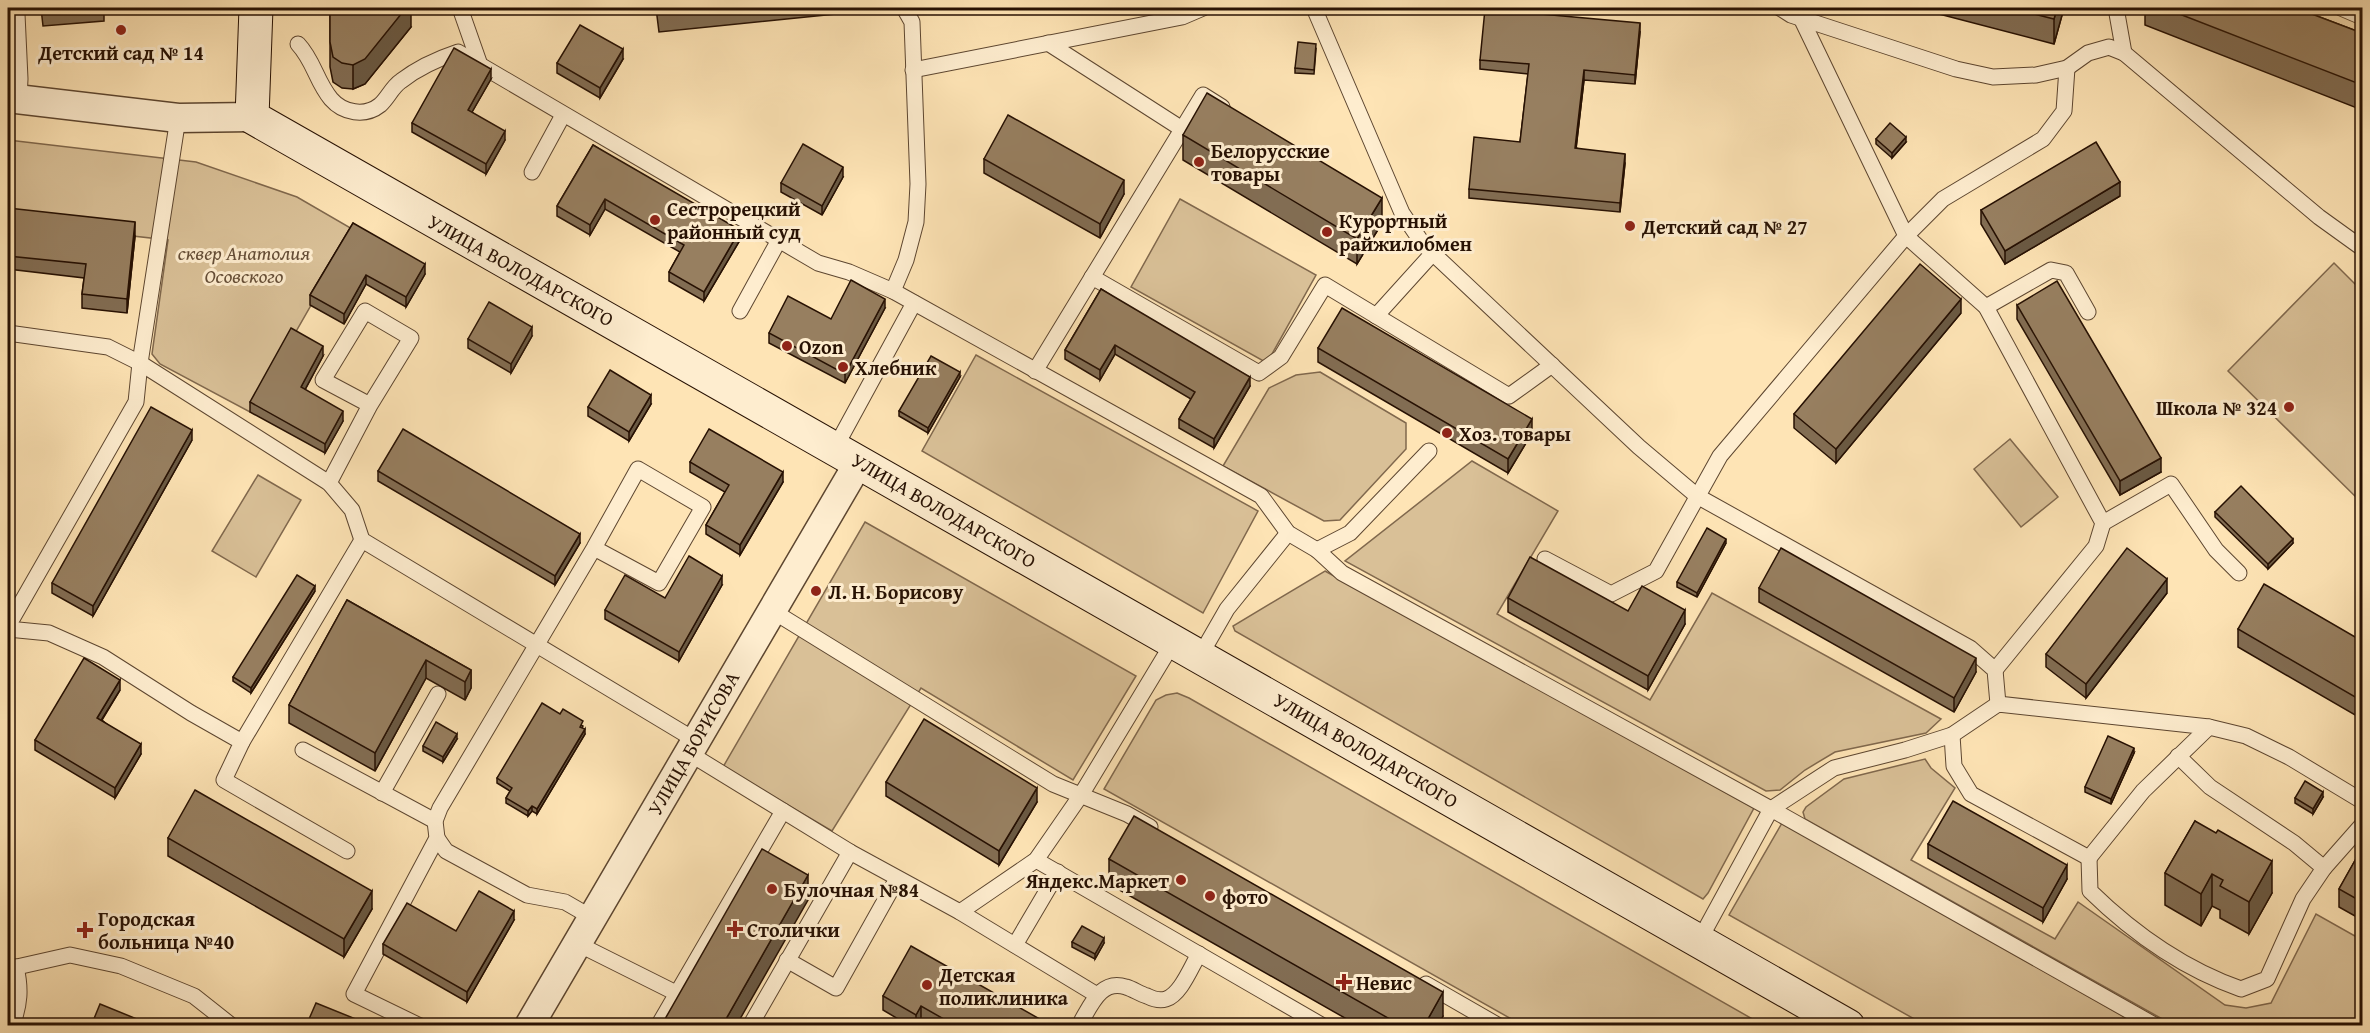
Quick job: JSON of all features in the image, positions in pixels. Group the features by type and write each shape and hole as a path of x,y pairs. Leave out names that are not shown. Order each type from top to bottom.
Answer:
{"main road":[{"path":"252,117 256,8"},
{"name":"УЛИЦА ВОЛОДАРСКОГО","path":"252,117 1848,1026"}],"street":[{"path":"13,99 178,118 252,117"},
{"name":"УЛИЦА БОРИСОВА","path":"529,1026 771,610 847,455"}],"lane":[{"path":"460,8 480,65"},
{"path":"892,291 906,260 916,222 918,184 912,22 904,8"},
{"path":"913,70 1182,17 1203,8"},
{"path":"1314,8 1353,93 1378,162 1402,213 1423,244 1639,447 1697,496 1970,648 1995,670 1998,704"},
{"path":"1780,8 1801,18 1956,69 1993,76 2036,75 2067,68 2088,53 2109,48 2124,53 2319,217 2362,248"},
{"path":"2116,8 2124,53"},
{"path":"2341,8 2362,17"},
{"path":"8,12 17,14 20,80 13,99"},
{"path":"1801,18 1906,236 1986,307 2103,523"},
{"path":"1048,43 1182,129"},
{"path":"298,44 310,56 320,82 333,101 348,111 365,113 380,105 398,82 431,61 458,52 818,263 849,272 892,291 1261,496 1288,533 1317,550 1342,573 1771,809 2156,1026"},
{"path":"1545,559 1611,594 1656,572 1719,456 1906,236 1943,199 2043,139 2064,111 2067,68"},
{"path":"1035,371 1203,95 1233,113"},
{"path":"532,172 563,115"},
{"path":"178,118 136,402 8,627 49,633 103,657 190,713 242,742"},
{"path":"1382,201 1402,213"},
{"path":"740,311 779,240"},
{"path":"1376,316 1433,253"},
{"path":"1986,307 2051,270 2066,273 2088,312"},
{"path":"1092,277 1259,373 1281,357 1325,285 1509,396 1552,365"},
{"path":"847,455 914,303"},
{"path":"329,483 370,405 411,338 364,311 323,380 370,405"},
{"path":"8,333 108,347 140,363 329,483 352,510 362,540 536,644 691,746 783,811 897,879 960,912 1097,995"},
{"path":"1317,550 1350,533 1429,451"},
{"path":"591,917 565,902 527,895 446,851 437,838 435,822 440,808 594,548 638,469 703,507 659,583 594,548"},
{"path":"1995,670 2096,546 2103,523 2171,484 2216,550 2239,573"},
{"path":"960,912 1036,860 1187,649 1227,609 1288,533"},
{"path":"347,851 224,780 242,742 362,540"},
{"path":"771,610 1053,784 1127,814 1166,836"},
{"path":"382,793 438,694"},
{"path":"1699,940 1771,809 1834,768 1952,735 1998,704 2210,727 2246,736 2289,758 2362,801"},
{"path":"2210,727 2143,791 2089,858 2090,891 2118,918 2181,962 2211,978 2241,989 2267,979 2303,899 2324,868 2362,825"},
{"path":"1952,735 1954,766 1971,794 2089,858"},
{"path":"303,750 435,822"},
{"path":"2178,756 2210,787 2294,843 2324,868"},
{"path":"658,1026 783,811"},
{"path":"420,1026 354,994 437,838"},
{"path":"750,1026 850,852"},
{"path":"1036,860 1323,1026"},
{"path":"1014,945 1058,872"},
{"path":"787,960 836,987 897,879"},
{"path":"576,943 676,993"},
{"path":"1088,1026 1082,1020 1097,995 1105,988 1116,985 1127,987 1155,999 1167,999 1178,989 1199,954"},
{"path":"12,1026 18,1009 21,988 12,968 70,955 121,966 194,996 232,1026"},
{"path":"1412,975 1499,1026"}],"green space":[{"name":"сквер Анатолия Осовского","path":"8,140 196,162 297,197 354,230 250,412 160,364 152,354 168,240 8,222"},
{"path":"1180,199 1316,275 1267,363 1131,287"},
{"path":"2334,263 2362,291 2362,503 2228,371"},
{"path":"976,355 1258,511 1203,613 922,451"},
{"path":"1320,372 1406,423 1406,449 1340,520 1324,521 1223,466 1269,388 1296,375"},
{"path":"2010,439 2058,497 2021,527 1974,469"},
{"path":"1472,461 1558,511 1497,614 1650,700 1712,593 1941,719 1926,733 1835,752 1805,770 1780,790 1766,791 1345,561"},
{"path":"258,475 301,500 256,577 212,551"},
{"path":"865,522 1136,676 1073,780 921,688 832,831 723,767"},
{"path":"1325,571 1754,808 1703,899 1235,631 1233,626"},
{"path":"1177,693 1763,1025 1522,1025 1104,789 1156,700"},
{"path":"1925,759 1931,768 1955,788 1911,860 2055,939 2078,902 2225,1005 2246,1008 2271,1003 2316,914 2362,940 2362,1025 2173,1025 1805,819 1803,812 1806,807 1844,779"},
{"path":"1782,823 2139,1025 1925,1025 1729,915"}],"building":[{"path":"330,8 406,8 365,59 353,65 342,63 333,57 330,42"},
{"path":"2010,8 2057,8 2054,19"},
{"path":"2164,8 2296,8 2362,33 2362,85"},
{"path":"1485,9 1640,23 1635,75 1584,70 1575,148 1625,154 1620,203 1469,189 1474,137 1520,142 1529,64 1480,60"},
{"path":"580,25 623,49 600,88 557,63"},
{"path":"1298,42 1316,44 1314,70 1295,68"},
{"path":"454,48 491,69 468,110 505,131 486,164 412,123"},
{"path":"1207,93 1382,198 1357,239 1183,135"},
{"path":"1008,115 1124,180 1100,224 984,159"},
{"path":"1890,123 1906,137 1892,153 1876,139"},
{"path":"2096,142 2120,182 2005,251 1981,210"},
{"path":"803,144 843,167 822,206 781,183"},
{"path":"593,145 740,230 704,292 669,272 684,245 605,199 590,225 557,206"},
{"path":"8,208 135,222 127,299 82,294 86,264 8,256"},
{"path":"353,223 425,264 406,297 366,275 344,314 310,295"},
{"path":"1920,264 1961,299 1836,449 1794,414"},
{"path":"851,280 885,299 845,374 769,333 788,296 831,319"},
{"path":"2057,281 2161,458 2120,481 2017,305"},
{"path":"1101,289 1250,377 1214,439 1179,419 1195,392 1115,345 1100,370 1065,350"},
{"path":"489,302 532,327 511,364 468,339"},
{"path":"1342,308 1532,419 1508,459 1318,348"},
{"path":"291,328 323,346 301,387 343,411 325,444 250,402"},
{"path":"931,356 960,372 928,428 899,411"},
{"path":"610,370 651,395 629,432 588,407"},
{"path":"151,407 192,430 93,606 52,583"},
{"path":"403,429 580,534 555,576 378,471"},
{"path":"709,429 783,472 740,545 706,525 729,485 690,462"},
{"path":"2241,486 2293,539 2268,564 2215,512"},
{"path":"1707,528 1726,539 1697,593 1677,582"},
{"path":"1781,548 1976,658 1954,698 1759,588"},
{"path":"2127,548 2167,579 2086,684 2046,654"},
{"path":"689,556 722,576 679,652 605,610 625,575 665,598"},
{"path":"1530,557 1628,611 1642,586 1685,610 1648,676 1508,598"},
{"path":"297,575 315,586 251,688 233,677"},
{"path":"2264,584 2362,641 2362,701 2238,629"},
{"path":"347,600 471,670 465,682 426,660 375,753 289,705"},
{"path":"84,658 120,680 97,718 141,744 115,788 35,740"},
{"path":"542,703 560,714 563,709 583,721 580,727 585,729 537,809 532,806 528,811 506,798 512,788 497,778"},
{"path":"924,719 1037,788 999,851 886,782"},
{"path":"436,722 457,734 443,757 423,746"},
{"path":"2108,736 2134,748 2111,799 2085,787"},
{"path":"2305,781 2323,792 2313,809 2295,798"},
{"path":"195,790 372,891 344,939 168,838"},
{"path":"1953,801 2067,865 2043,908 1928,844"},
{"path":"1134,816 1443,992 1424,1026 1402,1026 1109,859"},
{"path":"2195,821 2216,833 2218,830 2272,861 2249,902 2220,886 2223,880 2212,874 2201,894 2165,873"},
{"path":"2362,848 2362,902 2339,889"},
{"path":"762,849 808,875 722,1026 661,1026"},
{"path":"479,891 514,911 467,992 383,944 407,903 456,931"},
{"path":"1082,926 1104,938 1095,954 1072,942"},
{"name":"Детская поликлиника","path":"911,946 1052,1026 956,1026 921,1006 916,1015 883,996"},
{"path":"316,1003 373,1026 306,1026"},
{"path":"100,1004 154,1026 91,1026"}],"place":[{"name":"Детский сад № 14","path":"121,30"},
{"name":"Белорусские товары","path":"1199,162"},
{"name":"Сестрорецкий районный суд","path":"655,220"},
{"name":"Детский сад № 27","path":"1630,226"},
{"name":"Курортный райжилобмен","path":"1327,232"},
{"name":"Ozon","path":"787,346"},
{"name":"Хлебник","path":"843,367"},
{"name":"Школа № 324","path":"2289,407"},
{"name":"Хоз. товары","path":"1447,433"},
{"name":"Л. Н. Борисову","path":"816,591"},
{"name":"Яндекс.Маркет","path":"1181,880"},
{"name":"Булочная №84","path":"772,889"},
{"name":"фото","path":"1210,896"},
{"name":"Столички","path":"735,929"},
{"name":"Городская больница №40","path":"85,930"},
{"name":"Невис","path":"1344,982"},
{"name":"Детская поликлиника","path":"927,985"}]}
